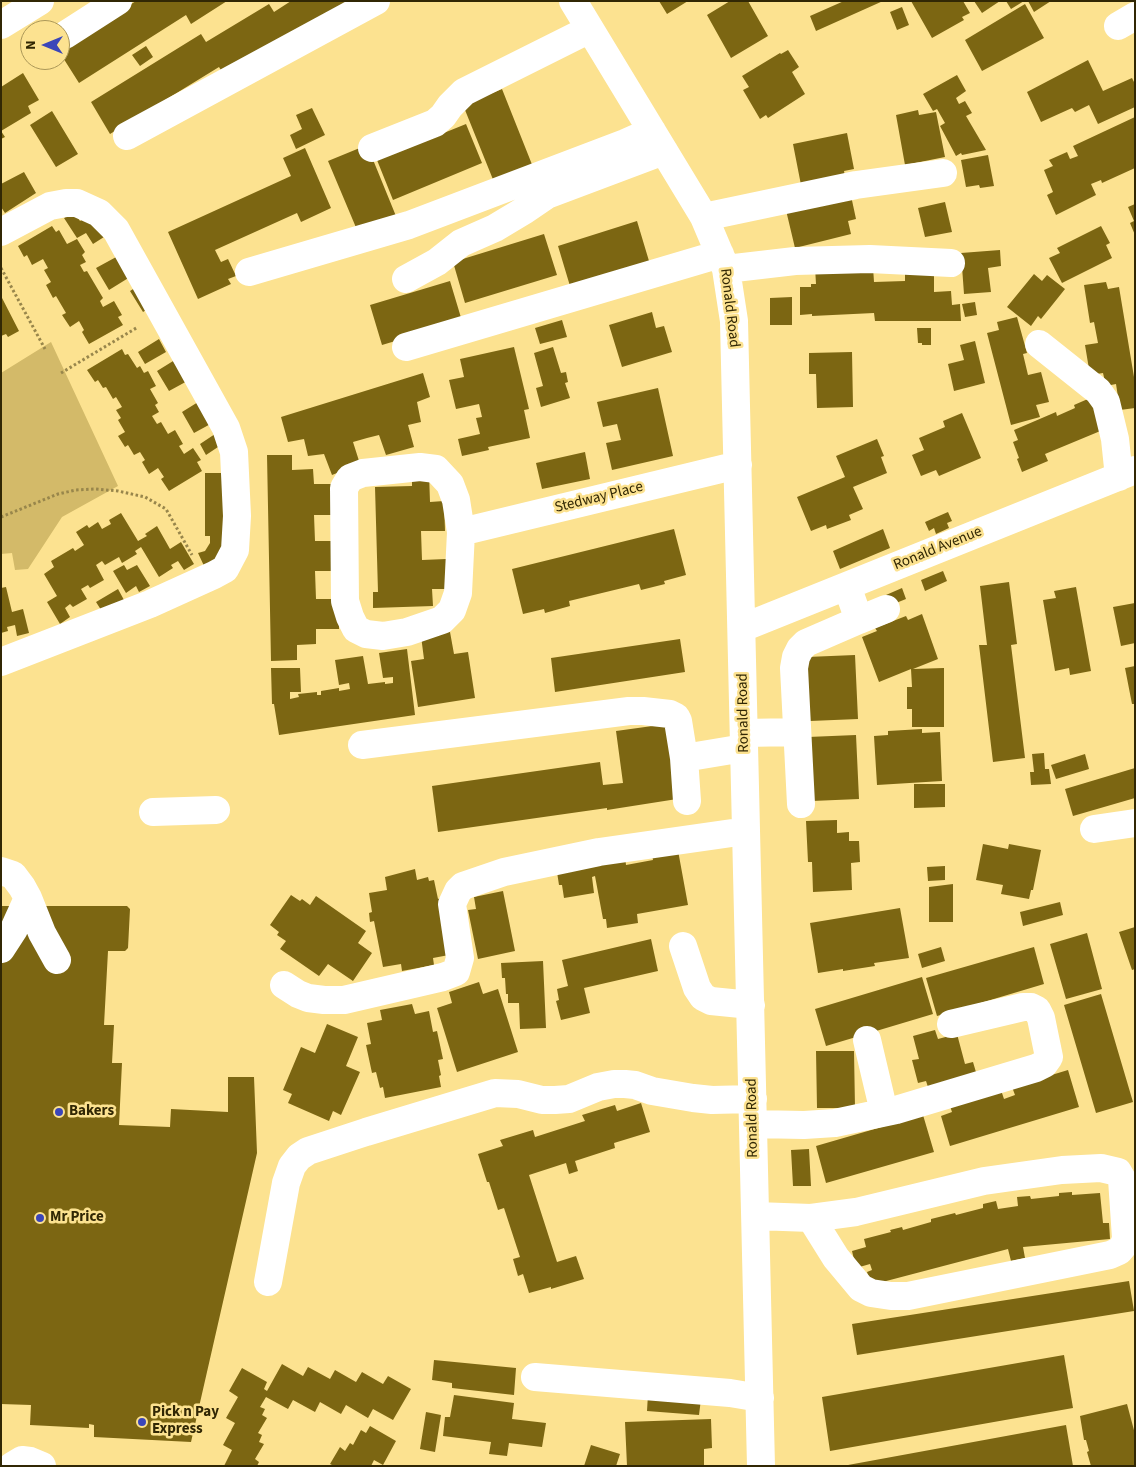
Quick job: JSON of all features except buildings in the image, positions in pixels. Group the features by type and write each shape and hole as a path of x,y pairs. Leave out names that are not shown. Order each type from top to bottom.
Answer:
{"street":[{"path":"1,25 40,1"},
{"path":"70,32 118,1"},
{"path":"127,136 376,1"},
{"name":"Ronald Road","path":"573,1 704,217 723,261 734,322 761,1466"},
{"path":"372,148 435,123 464,92 590,29"},
{"path":"250,272 409,225 625,143 658,141"},
{"path":"406,279 437,262 461,243 501,225 547,195 658,141"},
{"path":"704,217 856,185 943,173"},
{"path":"1,232 50,206 66,203 77,203 93,210 108,220 116,230 226,428 234,452 237,516 235,550 231,561 225,569 150,604 1,662"},
{"path":"406,347 723,261 870,259 951,263"},
{"path":"1039,344 1098,391 1106,402 1115,439 1127,474"},
{"name":"Stedway Place","path":"461,532 738,465"},
{"path":"420,467 436,469 450,484 456,500 461,532 458,593 452,610 442,620 407,632 383,636 366,634 356,629 345,601 344,488 350,478 363,473 420,467"},
{"name":"Ronald Avenue","path":"742,628 1127,474"},
{"path":"847,586 859,620"},
{"path":"801,804 794,668 796,657 806,644 886,609"},
{"path":"362,745 630,711 670,714 676,717 678,721 684,758 687,801"},
{"path":"684,758 744,741 797,732"},
{"path":"154,812 216,810"},
{"path":"1094,829 1135,823"},
{"path":"284,985 308,998 344,1000 443,977 456,972 460,958 452,904 458,891 464,886 504,872 599,852 746,831"},
{"path":"1,871 13,875 27,896 38,925 57,960"},
{"path":"1,949 14,929 27,896"},
{"path":"683,946 697,988 703,997 711,1002 751,1005"},
{"path":"268,1282 286,1183 292,1166 299,1157 308,1151 495,1093 518,1094 542,1100 569,1099 598,1087 614,1084 635,1085 652,1091 712,1100 804,1125 834,1123 884,1112 1036,1068 1044,1064 1049,1057 1041,1018 1037,1010 1031,1007 1022,1007 951,1024"},
{"path":"867,1040 884,1112"},
{"path":"756,1216 811,1218 856,1212 984,1181 1062,1170 1102,1168 1118,1172 1122,1179 1126,1238 1124,1245 1110,1255 908,1296 891,1296 871,1293 861,1288 836,1258 811,1218"},
{"path":"535,1377 730,1393 760,1398"},
{"path":"12,1466 22,1460 40,1465"}],"path":[{"path":"1,268 45,349"},
{"path":"61,373 162,313"},
{"path":"1,517 58,494 76,490 118,491 145,497 166,509 206,579"}],"shaded area":[{"path":"51,342 118,486 62,517 28,569 15,570 12,553 1,554 1,373"}],"place":[{"name":"Bakers","path":"59,1112"},
{"name":"Mr Price","path":"40,1218"},
{"name":"Pick n Pay Express","path":"142,1422"}]}
